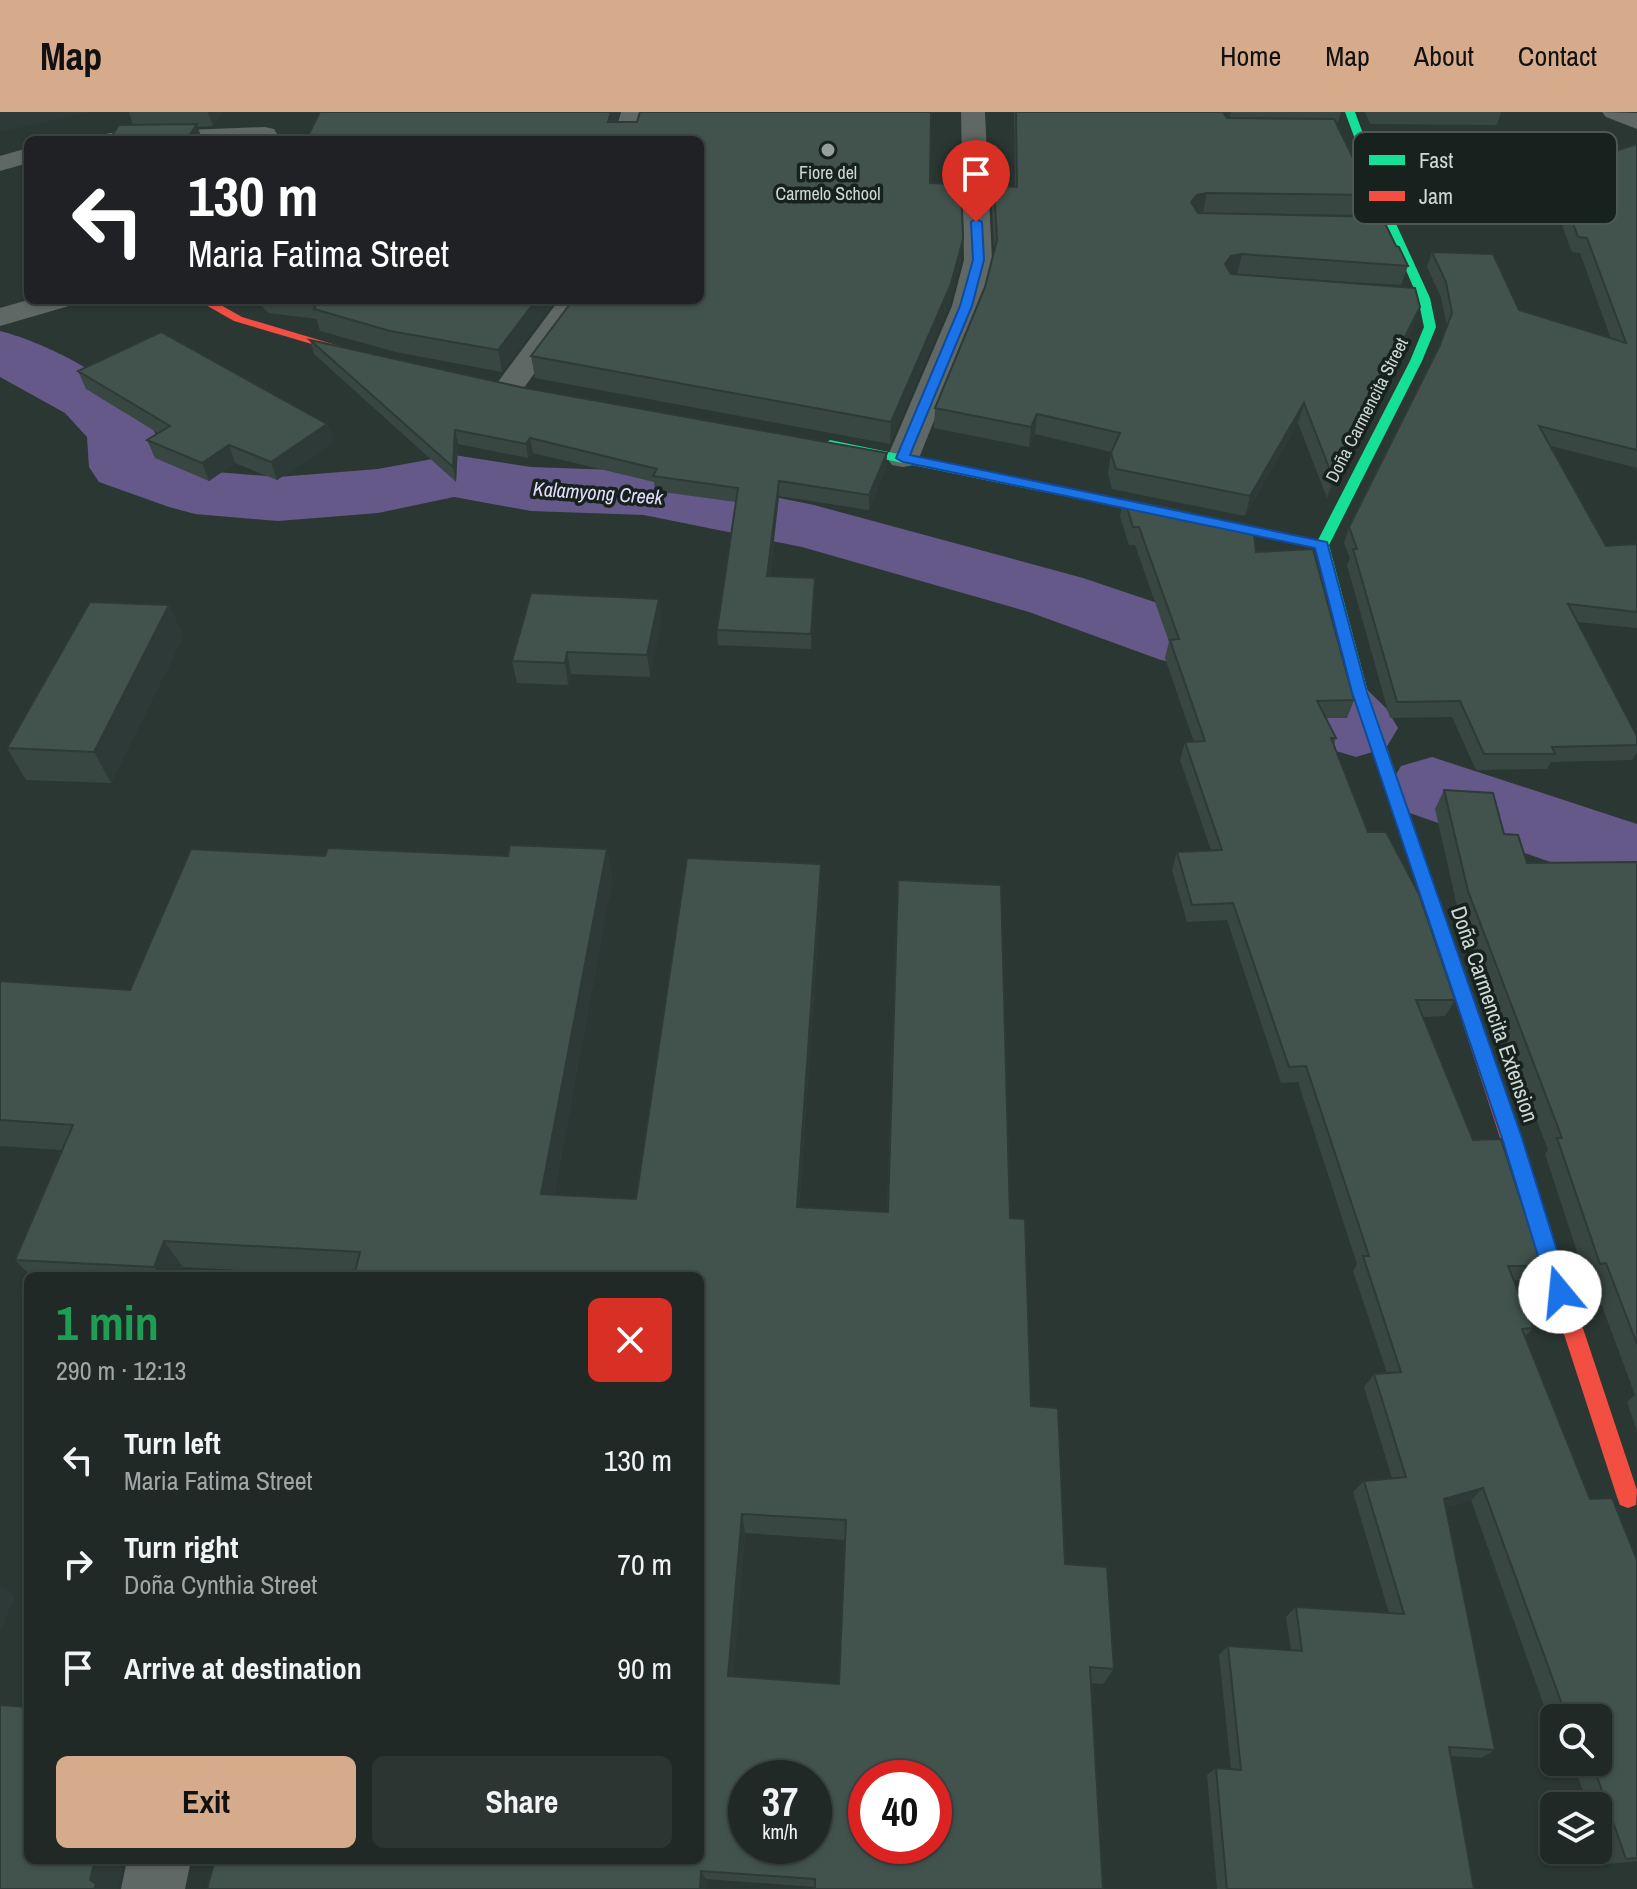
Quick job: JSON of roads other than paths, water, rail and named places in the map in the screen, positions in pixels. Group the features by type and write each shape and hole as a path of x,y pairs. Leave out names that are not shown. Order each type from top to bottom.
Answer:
{"street":[{"path":"264,136 277,112"},
{"path":"626,136 633,112"},
{"path":"903,458 975,278 978,260 973,112"},
{"name":"Doña Carmencita Street","path":"1350,112 1357,132"},
{"path":"1614,112 1637,122"},
{"path":"0,164 24,156"},
{"path":"1361,226 1392,226"},
{"name":"Doña Carmencita Street","path":"1322,545 1430,327 1410,297 1392,226"},
{"path":"0,317 45,304"},
{"path":"210,304 238,319 391,363"},
{"path":"510,386 570,304"},
{"path":"809,441 1322,545"},
{"name":"Doña Carmencita Extension","path":"1322,545 1360,692 1512,1138 1628,1497"},
{"path":"153,1889 158,1864"}],"waterway":[{"name":"Kalamyong Creek","path":"0,351 89,399 121,433 124,467 195,492 278,499 378,491 454,476 531,489 644,493 814,527 1056,595 1189,642 1272,654 1302,674 1356,728"},
{"name":"Kalamyong Creek","path":"1432,788 1637,858"}],"place":[{"name":"Fiore del Carmelo School","path":"828,150"}]}
